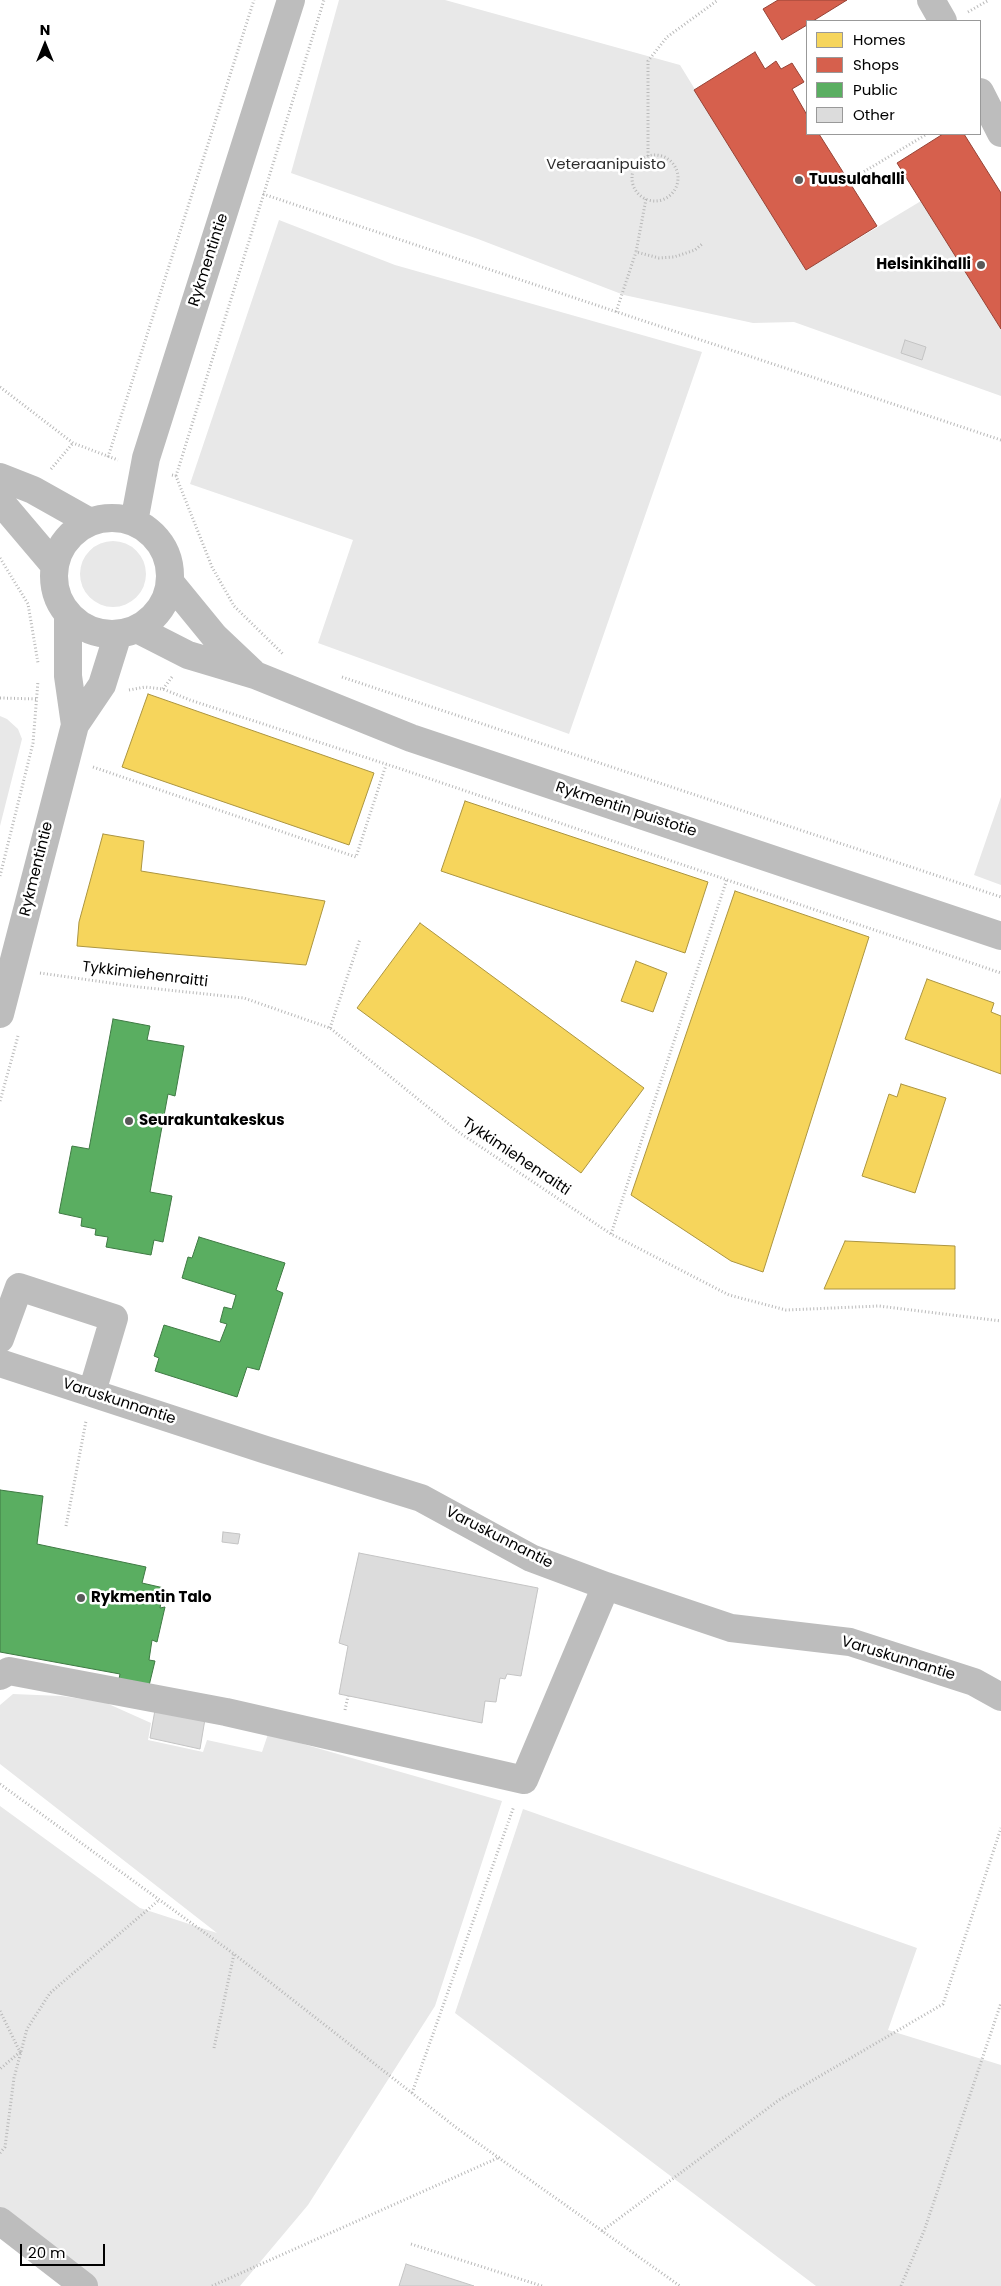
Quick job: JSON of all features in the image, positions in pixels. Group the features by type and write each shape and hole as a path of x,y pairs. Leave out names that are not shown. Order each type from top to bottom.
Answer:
{"street":[{"name":"Rykmentintie","path":"134,522 144,468 290,0"},
{"path":"930,0 942,20"},
{"path":"981,94 1001,133"},
{"path":"0,477 34,490 90,522"},
{"path":"0,501 54,566"},
{"path":"104,518 119,518 134,522 150,532 162,546 169,563 170,582 165,601 157,612 127,632 91,631 78,624 68,615 58,600 54,583 54,566 59,552 67,540 90,522 104,518"},
{"name":"Rykmentin puistotie","path":"170,582 215,637 255,675"},
{"name":"Rykmentintie","path":"68,615 68,676 75,725"},
{"name":"Rykmentintie","path":"0,1014 75,725 102,685 127,632"},
{"name":"Rykmentin puistotie","path":"127,632 188,655 255,675 411,738 1001,936"},
{"path":"0,1339 20,1287 114,1318 92,1392"},
{"name":"Varuskunnantie","path":"0,1364 421,1498 531,1558 606,1586 731,1628 850,1642 974,1682 1001,1697"},
{"path":"0,1676 9,1671 226,1712 524,1780 606,1586"},
{"path":"0,2221 84,2286"}],"path":[{"path":"108,457 254,0"},
{"path":"288,658 266,640 234,606 212,567 176,476 262,194 314,38 324,0"},
{"path":"648,156 648,61 667,37 718,0"},
{"path":"855,177 925,135"},
{"path":"648,156 663,156 675,166 678,181 676,188 665,198 658,200 646,198 637,192 632,179 636,164 648,156"},
{"path":"262,194 1001,440"},
{"path":"616,312 636,252 646,198"},
{"path":"636,252 659,258 674,257 695,250 702,244"},
{"path":"0,387 73,443 108,457 176,476"},
{"path":"0,558 28,604 38,668"},
{"path":"335,675 1001,898"},
{"path":"121,692 145,687 163,689 190,700 1001,972"},
{"path":"0,698 38,699 32,743 0,876"},
{"path":"90,766 356,857 386,765"},
{"path":"611,1234 728,879"},
{"path":"330,1028 360,939"},
{"name":"Tykkimiehenraitti","path":"35,972 139,987 244,998 330,1028 460,1133 611,1234 729,1295 786,1310 879,1306 1001,1321"},
{"path":"66,1526 92,1392"},
{"path":"412,2093 524,1780"},
{"path":"0,1784 234,1954 458,2129 680,2286"},
{"path":"602,2230 779,2100 943,2004 1001,1828"},
{"path":"0,2153 5,2147 14,2078 27,2029 50,1993 159,1900"},
{"path":"214,2048 234,1954"},
{"path":"901,2286 924,2232 1001,2003"},
{"path":"0,2012 20,2052"},
{"path":"0,2069 20,2052"},
{"path":"212,2286 500,2157"},
{"path":"411,2244 542,2286"}],"green space":[{"name":"Veteraanipuisto","path":"339,0 445,0 680,65 806,270 921,201 1001,329 1001,396 794,322 753,323 624,295 478,239 291,173"},
{"path":"279,220 395,265 702,352 569,734 318,643 353,540 190,484"},
{"path":"113,541 126,544 136,551 143,561 146,574 143,587 136,597 126,604 113,607 100,604 90,597 83,587 80,574 83,561 90,551 100,544"},
{"path":"0,716 7,719 18,729 22,739 0,826"},
{"path":"1001,797 1001,885 974,875"},
{"path":"13,1694 61,1696 104,1702 151,1723 148,1740 203,1752 207,1740 262,1752 268,1734 502,1801 435,2006 308,2205 240,2286 71,2286 0,2232 0,1806 140,1908 217,1933 0,1764 0,1705"},
{"path":"523,1809 917,1948 888,2030 1001,2065 1001,2286 816,2286 455,2013"}],"building: Homes":[{"path":"148,694 374,773 349,845 122,767"},
{"path":"465,801 708,882 685,953 441,871"},
{"path":"103,834 144,841 141,871 325,901 306,965 77,946 79,922"},
{"path":"735,891 869,937 763,1272 731,1261 631,1195"},
{"path":"420,923 644,1088 581,1173 357,1008"},
{"path":"636,961 667,973 653,1012 621,1001"},
{"path":"927,979 994,1003 991,1012 1001,1016 1001,1074 905,1039"},
{"path":"901,1084 946,1098 915,1193 862,1176 889,1094 897,1097"},
{"path":"845,1241 955,1246 955,1289 824,1289"}],"building: Shops":[{"path":"778,0 847,0 815,20 806,20 806,26 782,40 763,9"},
{"name":"Tuusulahalli","path":"755,52 765,69 776,61 781,69 792,63 804,82 792,89 806,113 806,135 820,135 877,226 806,270 694,90"},
{"name":"Helsinkihalli","path":"941,135 965,135 1001,193 1001,329 897,163"}],"building: Public":[{"name":"Seurakuntakeskus","path":"113,1019 150,1026 147,1040 184,1046 175,1096 168,1094 150,1192 172,1196 163,1242 154,1240 151,1255 106,1247 108,1237 95,1235 96,1229 81,1226 82,1218 59,1213 72,1146 89,1149"},
{"path":"199,1237 285,1263 276,1290 283,1293 259,1370 247,1367 237,1397 155,1371 159,1358 154,1356 164,1325 220,1342 227,1324 220,1322 224,1307 232,1309 236,1295 182,1278 188,1257 192,1258"},
{"name":"Rykmentin Talo","path":"0,1490 43,1496 37,1544 146,1567 142,1583 164,1588 160,1608 165,1607 157,1642 152,1640 149,1660 155,1661 147,1694 117,1688 120,1674 0,1652"}],"building: Other":[{"path":"905,340 926,347 922,360 901,353"},
{"path":"223,1532 240,1534 238,1544 222,1542"},
{"path":"359,1553 538,1588 521,1676 507,1674 505,1679 500,1678 496,1702 485,1701 482,1723 339,1694 348,1646 339,1643"},
{"path":"155,1710 205,1719 200,1749 150,1738"},
{"path":"406,2264 474,2286 399,2286"}],"place":[{"name":"Tuusulahalli","path":"799,180"},
{"name":"Helsinkihalli","path":"981,265"},
{"name":"Seurakuntakeskus","path":"129,1121"},
{"name":"Rykmentin Talo","path":"81,1598"}]}
